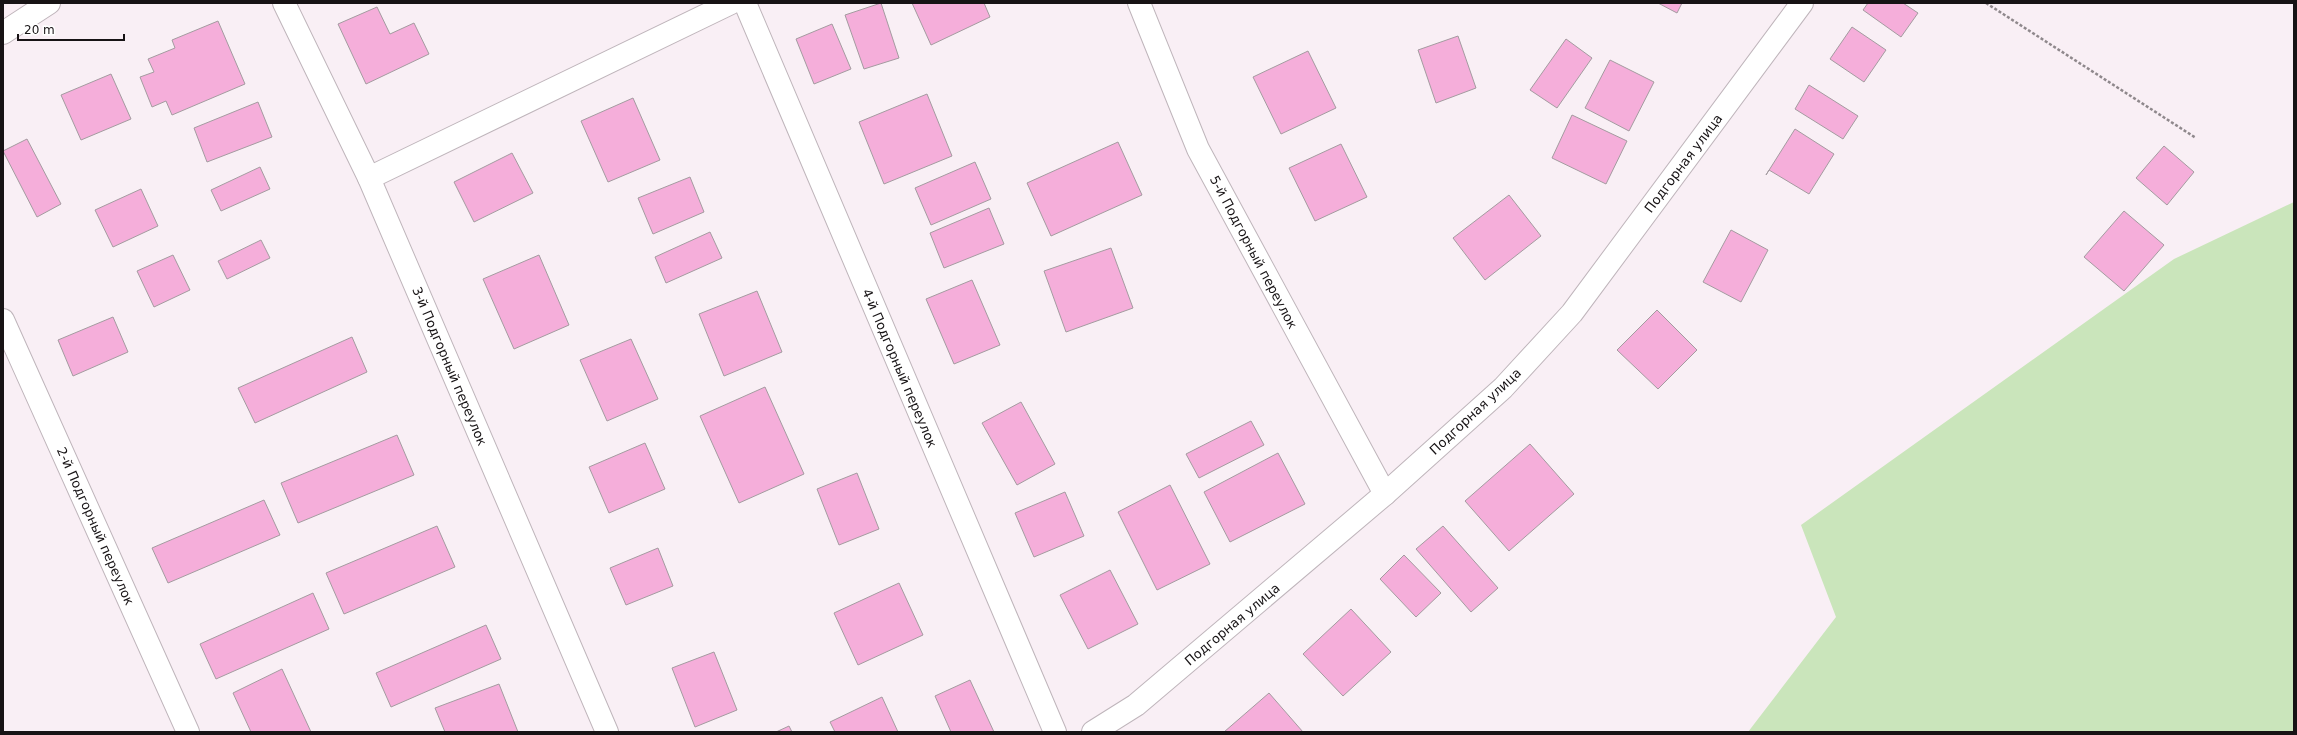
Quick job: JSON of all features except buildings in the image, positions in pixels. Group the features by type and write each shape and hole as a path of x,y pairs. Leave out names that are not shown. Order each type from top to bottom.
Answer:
{"street":[{"path":"3,33 50,3"},
{"name":"3-й Подгорный переулок","path":"284,3 369,178 607,732"},
{"path":"369,178 731,3"},
{"name":"4-й Подгорный переулок","path":"745,3 1055,732"},
{"name":"5-й Подгорный переулок","path":"1139,3 1198,150 1384,494"},
{"name":"Подгорная улица","path":"1093,732 1136,706 1384,494 1504,388 1572,313 1802,3"},
{"name":"2-й Подгорный переулок","path":"3,320 188,732"}],"path":[{"path":"1986,3 2196,138"}],"green space":[{"path":"2294,202 2294,732 1748,732 1836,617 1801,525 2174,259"}]}
